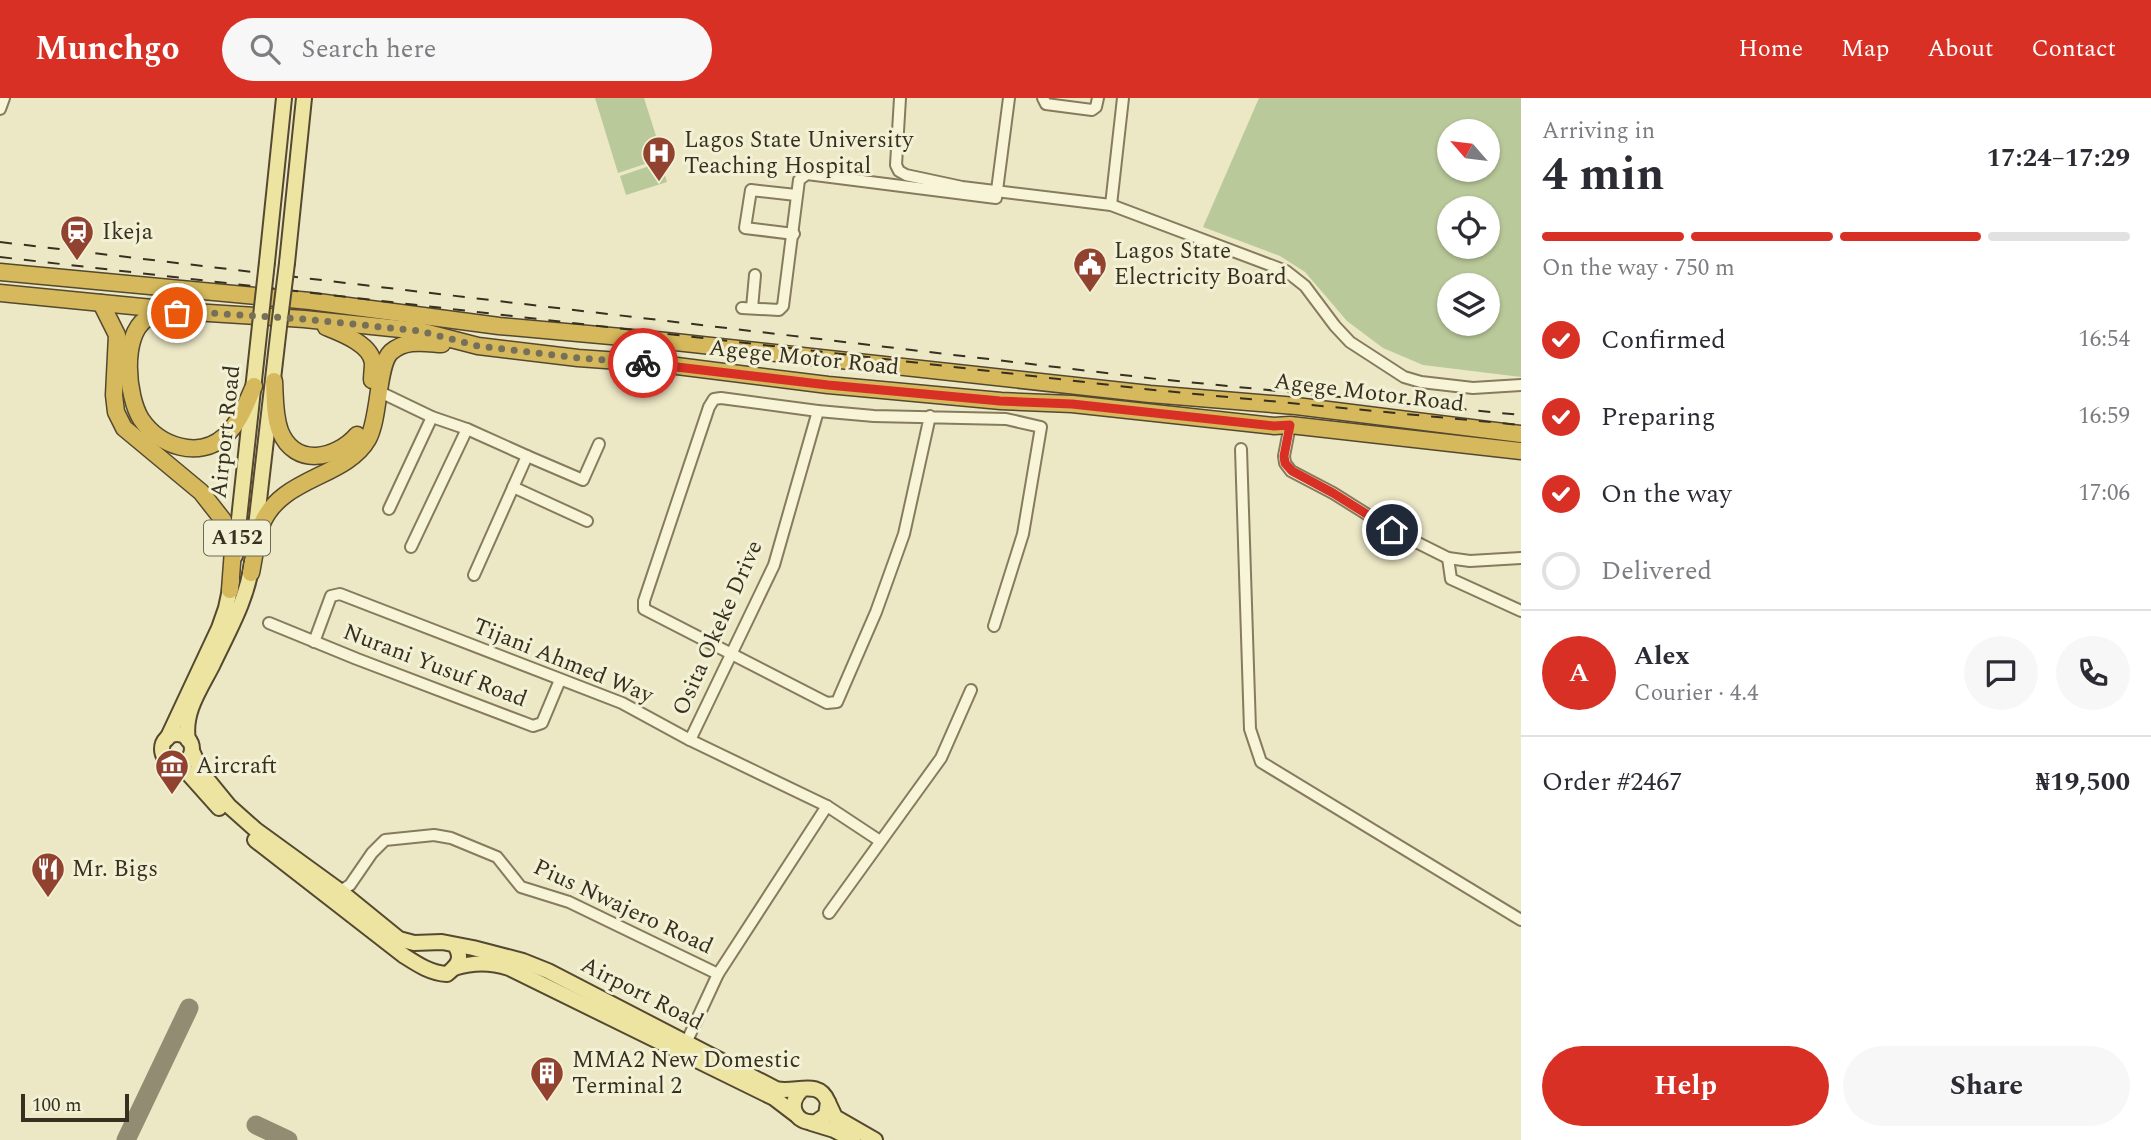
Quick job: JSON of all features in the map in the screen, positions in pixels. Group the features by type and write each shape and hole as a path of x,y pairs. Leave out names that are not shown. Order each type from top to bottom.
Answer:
{"highway":[{"name":"Agege Motor Road","path":"0,272 310,301 499,326 666,341 1003,379 1296,406 1521,434"},
{"name":"Agege Motor Road","path":"0,293 420,331 478,346 578,358 661,364 828,385 1000,401 1072,404 1521,451"},
{"path":"101,303 117,335 114,395 116,412 124,428 201,492 223,520 233,550 230,590"},
{"path":"193,312 151,317 144,320 134,334 130,377 133,401 142,420 156,435 174,446 190,449 209,446 224,437 240,418 254,386"},
{"path":"251,573 262,525 271,509 284,494 334,468 367,440 380,392 378,361 344,334 304,319"},
{"path":"274,381 276,415 281,433 293,448 309,456 329,455 347,446 362,430 378,361 382,327"},
{"path":"378,361 409,342 478,346"},
{"path":"1000,401 1003,379"}],"main road":[{"name":"Airport Road","path":"167,739 219,628 230,590 284,98"},
{"name":"Airport Road","path":"190,746 188,715 232,624 251,573 304,98"},
{"path":"178,734 190,746 202,773 229,806 256,830 340,891 399,939 414,943 442,942 456,947 460,959 454,968 447,974 436,974 403,955 248,835 185,770 171,763 164,755 163,746 167,739 178,734"},
{"path":"176,764 185,762 190,746"},
{"path":"424,968 420,956 427,943"},
{"name":"Airport Road","path":"456,947 500,955 536,966 776,1089 791,1092 803,1089"},
{"name":"Airport Road","path":"454,968 479,963 495,963 509,968 774,1098 795,1114"},
{"path":"853,1140 825,1127 804,1122 793,1109 795,1097 803,1089 816,1088 822,1091 835,1117 875,1140"},
{"path":"809,1123 821,1120 828,1109 828,1102"}],"street":[{"path":"0,108 4,98"},
{"path":"900,98 896,165 900,171 935,181 997,191 1111,205 1286,271 1305,286 1350,342 1404,377 1421,382 1473,388 1521,385"},
{"path":"755,275 747,308 779,310 783,306 799,180 807,174 996,198 1009,98"},
{"path":"1043,98 1046,104 1092,110 1096,107 1098,98"},
{"path":"1111,205 1123,98"},
{"path":"794,234 745,228 751,190 796,195"},
{"path":"380,392 432,417 467,429 583,480 599,444"},
{"path":"930,416 904,534 876,612 836,702 827,703 645,609 644,601 709,407 714,399 721,398 874,416 930,416 1006,419 1041,427 1023,534 994,626"},
{"name":"Osita Okeke Drive","path":"690,740 774,565 818,411"},
{"path":"388,509 432,417"},
{"path":"1290,425 1284,456 1285,463 1292,471 1392,530 1448,558 1470,561 1521,558"},
{"path":"411,547 467,429"},
{"path":"1241,449 1250,729 1261,762 1521,920"},
{"path":"474,575 527,456"},
{"path":"513,487 587,521"},
{"path":"1448,558 1451,579 1521,611"},
{"name":"Tijani Ahmed Way","path":"314,642 331,596 335,594 622,703 690,740 827,806 880,841"},
{"name":"Nurani Yusuf Road","path":"269,623 533,726 542,723 561,680"},
{"path":"829,913 941,758 971,690"},
{"path":"686,1042 718,974 827,806"},
{"name":"Pius Nwajero Road","path":"340,891 350,885 372,853 385,840 440,836 497,857 521,887 569,902 718,974"}],"green space":[{"path":"595,98 644,98 663,158 618,173"},
{"path":"1259,98 1521,98 1521,377 1423,365 1383,348 1347,321 1305,272 1280,256 1203,227"},
{"path":"661,162 667,182 626,195 620,176"}],"taxiway":[{"path":"126,1140 189,1008"},
{"path":"256,1125 288,1140"}],"railway":[{"path":"0,242 1157,379 1521,415"},
{"path":"0,257 1154,390 1521,425"}],"way so far":[{"path":"177,313 304,319 420,331 478,346 643,363"}],"place":[{"name":"Lagos State University Teaching Hospital","path":"659,183"},
{"name":"Ikeja","path":"77,262"},
{"name":"Lagos State Electricity Board","path":"1090,294"},
{"name":"Aircraft","path":"172,796"},
{"name":"Mr. Bigs","path":"48,899"},
{"name":"MMA2 New Domestic Terminal 2","path":"547,1103"}],"route":[{"path":"643,363 828,385 1000,401 1072,404 1274,426 1290,425 1284,456 1285,463 1292,471 1392,530"}]}
